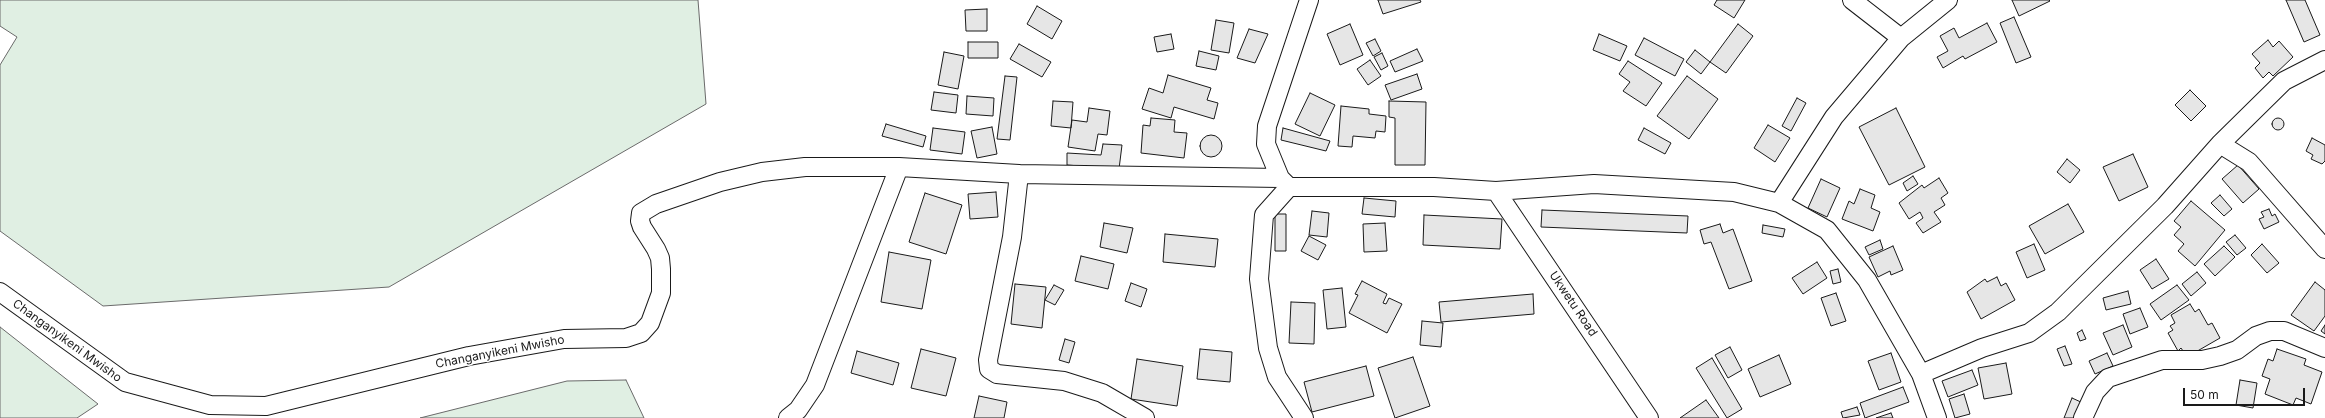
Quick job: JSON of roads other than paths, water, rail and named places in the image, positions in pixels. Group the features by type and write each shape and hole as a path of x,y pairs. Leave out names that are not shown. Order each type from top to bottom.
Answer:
{"street":[{"path":"1284,182 1266,144 1267,126 1309,0"},
{"path":"1852,0 1901,38"},
{"path":"1779,203 1834,116 1901,38 1948,0"},
{"path":"1921,374 1982,348 2028,333 2058,312 2165,206 2220,144 2284,81 2325,60"},
{"path":"2220,144 2249,162 2325,249"},
{"name":"Changanyikeni Mwisho","path":"0,292 125,382 210,405 266,406 469,356 564,339 626,338 641,333 650,323 661,293 660,258 640,220 641,213 646,209 720,182 762,172 805,167 899,167"},
{"path":"788,418 798,410 815,385 899,167 1019,174 1434,187 1496,191 1594,184 1734,192 1779,203 1827,230 1867,280 1921,374 1938,418"},
{"path":"1019,174 1012,237 988,360 989,369 997,374 1064,381 1102,393 1145,418"},
{"path":"1284,182 1264,215 1259,279 1268,348 1277,377 1304,418"},
{"name":"Ukwetu Road","path":"1496,191 1644,416"},
{"path":"2083,418 2095,392 2108,378 2162,360 2202,360 2220,356 2237,350 2256,336 2270,331 2284,331 2325,348"}]}
